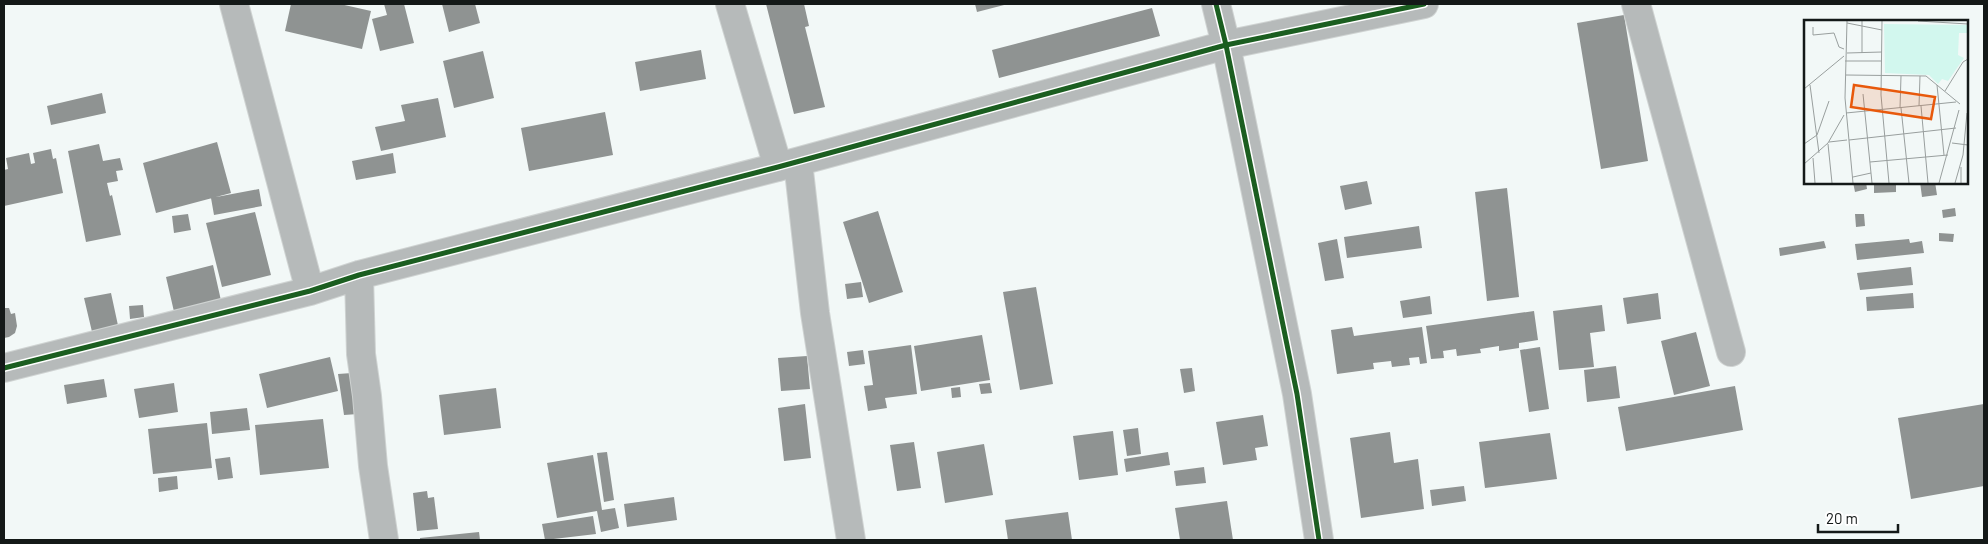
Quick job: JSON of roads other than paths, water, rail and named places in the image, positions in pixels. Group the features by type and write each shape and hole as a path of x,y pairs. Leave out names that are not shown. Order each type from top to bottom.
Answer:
{"street":[{"path":"234,4 310,291"},
{"path":"730,4 788,164 815,313 851,540"},
{"path":"1216,4 1297,394 1319,540"},
{"path":"4,368 310,291 359,275 788,164 1226,45 1424,4"},
{"path":"1636,4 1731,352"},
{"path":"359,275 360,354 367,396 373,466 384,540"}]}
